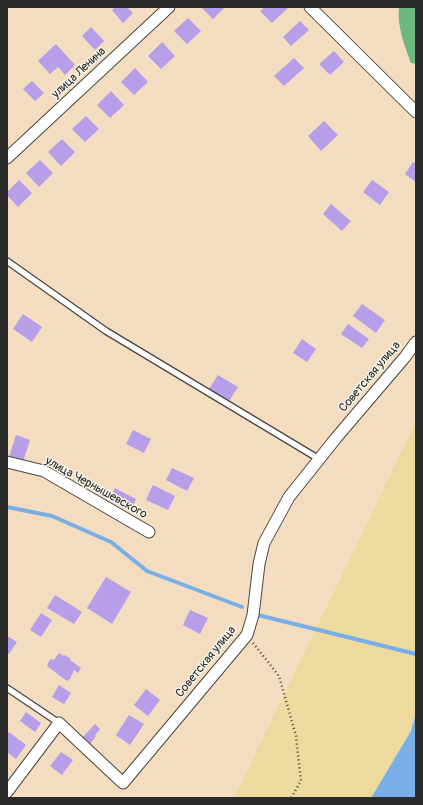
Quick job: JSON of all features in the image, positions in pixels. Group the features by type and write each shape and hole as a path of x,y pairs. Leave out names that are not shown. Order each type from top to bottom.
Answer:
{"street":[{"name":"улица Ленина","path":"7,158 169,7"},
{"path":"310,7 416,112"},
{"name":"Советская улица","path":"60,723 123,783 247,634 253,614 259,564 264,543 289,498 416,342"},
{"name":"улица Чернышевского","path":"7,462 44,471 149,532"},
{"path":"7,792 60,723"}],"lane":[{"path":"7,261 106,331 319,460"},
{"path":"7,688 60,723"}],"path":[{"path":"247,634 279,676 296,736 301,781 291,798"}],"green space":[{"path":"399,7 416,7 416,64 411,63 404,42 399,22"}],"sand":[{"path":"416,422 416,713 411,731 371,798 234,798"}],"water":[{"path":"416,713 416,798 371,798 411,731"}],"building":[{"path":"115,7 127,7 133,13 123,23 112,10"},
{"path":"201,7 225,7 213,19"},
{"path":"265,7 289,7 272,23 260,11"},
{"path":"188,18 201,31 187,44 174,31"},
{"path":"300,21 309,30 291,46 283,37"},
{"path":"91,27 104,41 95,50 82,36"},
{"path":"162,42 175,56 161,69 148,56"},
{"path":"56,44 75,65 65,75 58,67 50,74 38,61"},
{"path":"334,51 344,62 330,75 319,64"},
{"path":"294,58 304,68 284,86 274,76"},
{"path":"135,68 148,82 134,95 121,82"},
{"path":"32,81 44,93 35,101 23,89"},
{"path":"111,91 124,105 110,118 97,105"},
{"path":"86,116 99,129 85,142 72,129"},
{"path":"324,121 338,135 321,151 308,136"},
{"path":"62,139 75,152 61,166 48,152"},
{"path":"40,160 53,173 39,187 26,173"},
{"path":"413,162 416,164 416,182 405,174"},
{"path":"19,180 32,193 18,207 7,195 7,192"},
{"path":"372,180 389,192 380,205 363,192"},
{"path":"331,204 351,221 342,231 323,214"},
{"path":"362,304 385,320 376,333 353,316"},
{"path":"23,314 42,327 32,342 13,329"},
{"path":"348,324 369,339 362,348 341,334"},
{"path":"302,339 316,349 307,362 293,353"},
{"path":"218,375 238,387 229,401 209,389"},
{"path":"133,430 151,439 144,453 126,444"},
{"path":"16,435 30,440 23,462 9,457"},
{"path":"172,468 194,478 187,491 166,480"},
{"path":"153,485 175,496 168,510 146,500"},
{"path":"115,488 136,499 131,510 109,500"},
{"path":"106,577 131,592 112,624 87,608"},
{"path":"55,595 82,612 74,624 47,608"},
{"path":"190,610 208,618 200,634 183,625"},
{"path":"41,613 52,620 41,637 30,630"},
{"path":"7,636 17,642 9,654 7,653"},
{"path":"59,653 71,659 70,660 81,668 78,673 74,670 70,679 67,681 47,666 49,661 52,659 54,660"},
{"path":"59,685 71,693 64,704 52,697"},
{"path":"146,689 160,700 148,716 134,705"},
{"path":"26,712 41,723 35,732 20,721"},
{"path":"129,715 144,724 130,745 116,735"},
{"path":"95,724 100,729 88,747 80,740"},
{"path":"9,732 26,745 16,759 7,752 7,735"},
{"path":"61,752 73,760 62,775 50,766"}],"waterway":[{"path":"7,507 52,516 111,542 147,571 242,607"},
{"path":"258,615 416,654"}]}
